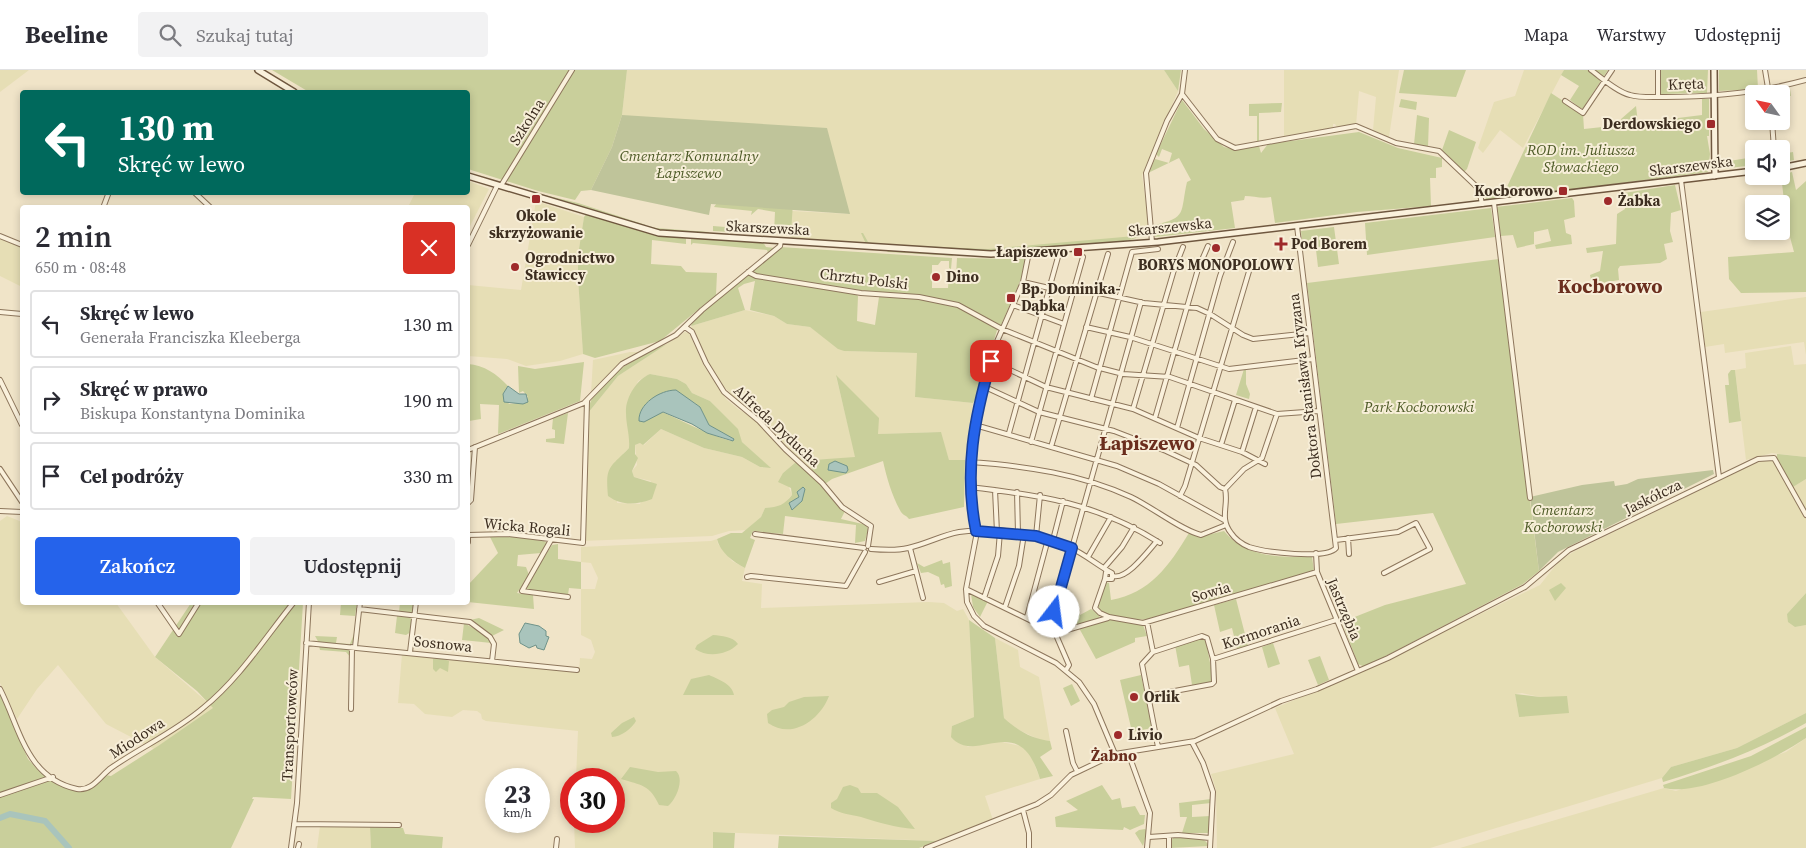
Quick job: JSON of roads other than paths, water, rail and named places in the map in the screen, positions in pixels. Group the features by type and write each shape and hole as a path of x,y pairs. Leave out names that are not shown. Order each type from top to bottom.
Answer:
{"main road":[{"path":"258,70 291,90"},
{"path":"1714,70 1715,176"},
{"path":"1790,166 1806,163"},
{"name":"Skarszewska","path":"470,177 658,233 991,254 1152,242 1745,172"}],"street":[{"name":"Szkolna","path":"500,185 572,70"},
{"path":"1152,242 1146,173 1167,121 1182,94 1185,70"},
{"name":"Kręta","path":"1591,70 1630,95 1706,97 1714,94 1745,92"},
{"path":"1565,101 1583,113 1612,70"},
{"name":"Kręta","path":"1658,70 1658,97"},
{"path":"1765,70 1767,85"},
{"name":"Kręta","path":"1789,85 1806,80"},
{"path":"1182,94 1218,139 1226,146 1234,148 1356,126 1396,142 1439,152 1479,189 1482,204"},
{"path":"1680,180 1719,476"},
{"path":"470,241 497,186 500,185"},
{"path":"197,195 208,205"},
{"path":"1494,203 1530,498"},
{"name":"Doktora Stanisława Kryzana","path":"1297,226 1336,542"},
{"path":"0,236 20,244"},
{"path":"470,449 570,410 587,401 622,364 676,335 702,310 780,246 781,241"},
{"path":"1177,428 1233,242"},
{"path":"1155,418 1174,351 1208,246"},
{"path":"1133,409 1183,247"},
{"path":"1090,399 1132,252 1158,249"},
{"path":"1029,252 1023,282 1002,329 991,361 975,425 969,487 976,531 966,589 969,607 980,623 1066,670 1091,697 1115,754"},
{"path":"1052,447 1108,254"},
{"path":"1009,433 1058,257"},
{"path":"1031,442 1083,257"},
{"path":"1180,496 1192,463 1219,366 1250,268"},
{"name":"Chrztu Polski","path":"748,272 756,276 861,293 919,298 958,305 1002,329 1098,368 1120,373 1167,377 1277,414"},
{"path":"1023,282 1049,288 1096,292 1141,302 1188,306 1210,314 1231,328 1253,339 1310,333"},
{"path":"1066,670 1069,665 1056,635 1054,612 1104,428 1141,302"},
{"path":"1013,304 1064,324"},
{"path":"0,312 20,314"},
{"name":"Alfreda Dyducha","path":"685,327 692,332 706,363 724,392 759,421 785,449 822,483 842,507 871,526 867,549"},
{"path":"1086,328 1152,344 1232,369 1313,359"},
{"path":"991,361 1046,387 1133,409 1199,438 1242,452 1266,464"},
{"path":"0,380 20,421"},
{"path":"984,386 1039,412 1127,435 1192,463 1203,470 1220,487 1225,488"},
{"path":"1221,445 1235,400"},
{"name":"Wicka Rogali","path":"470,535 508,534 583,543 587,401"},
{"path":"1242,452 1256,406"},
{"path":"1225,522 1225,488 1244,469 1259,461 1265,454 1277,414 1319,411"},
{"path":"975,425 1009,433 1031,442 1096,458 1138,474 1225,522 1234,537 1249,546 1277,553 1332,552 1336,548 1336,542 1348,538 1398,532 1416,524 1430,549 1384,573"},
{"path":"470,501 475,447"},
{"name":"Jaskółcza","path":"926,848 1023,810 1045,799 1077,771 1115,754 1126,753 1129,750 1133,752 1158,746 1192,742 1281,701 1318,689 1358,672 1525,588 1569,550 1758,458 1773,457 1806,515"},
{"path":"971,462 1032,467 1089,482 1130,497 1195,534 1201,535 1225,522"},
{"path":"0,469 20,499"},
{"path":"969,487 1040,495 1063,501 1111,517 1134,527 1158,542 1138,563 1121,576 1113,576 1110,580 1105,579"},
{"path":"984,598 998,556 999,532 995,490"},
{"path":"1017,492 1018,533"},
{"path":"1036,536 1040,495"},
{"path":"1027,617 1063,501"},
{"path":"0,511 20,512"},
{"path":"1088,557 1111,517"},
{"path":"1109,617 1095,608 1105,579 1105,570 1134,527"},
{"path":"755,534 867,549 910,548 952,534 976,531 1018,533 1036,536 1072,548 1110,572 1113,576"},
{"path":"1005,607 1019,566 1024,534"},
{"path":"1348,538 1350,554"},
{"path":"551,540 522,590 568,597"},
{"path":"910,548 924,598"},
{"path":"746,578 751,576 846,586 867,549"},
{"name":"Jastrzębia","path":"1316,553 1317,572 1358,672"},
{"path":"879,582 916,571"},
{"name":"Sowia","path":"1056,635 1060,632 1109,617 1147,622 1317,572"},
{"path":"966,589 1027,617 1046,628"},
{"path":"159,605 180,634 197,605"},
{"name":"Miodowa","path":"0,689 32,760 53,778 71,787 84,789 95,784 111,768 202,710 223,691 292,605"},
{"name":"Transportowców","path":"291,848 309,605"},
{"path":"351,709 354,647 360,605"},
{"path":"410,652 416,605"},
{"path":"359,609 470,622 490,637 494,644 492,661"},
{"name":"Kormorania","path":"1153,652 1202,636 1206,638 1212,660 1336,620"},
{"path":"1147,622 1153,652 1142,664 1158,746"},
{"name":"Sosnowa","path":"306,643 577,670"},
{"path":"1148,696 1212,684 1214,682 1212,660"},
{"path":"1066,731 1073,763 1077,771"},
{"path":"1192,742 1203,763 1213,792 1210,848"},
{"path":"1130,758 1133,756 1133,752"},
{"path":"1126,753 1130,758 1150,810 1147,848"},
{"path":"0,795 53,778"},
{"path":"1023,810 1029,833 1029,848"},
{"path":"294,824 399,825"},
{"path":"1169,836 1169,848"},
{"path":"1149,837 1210,838"},
{"path":"556,839 556,848"}],"water":[{"path":"508,386 519,394 526,394 528,402 523,404 504,402 503,394"},
{"path":"676,390 700,407 709,425 734,439 733,441 707,433 692,424 663,412 644,422 639,421 642,409 651,399 663,392"},
{"path":"835,461 847,466 848,470 846,473 828,470 829,464"},
{"path":"803,487 805,489 802,501 792,510 789,503 799,497 797,492"},
{"path":"525,623 539,626 546,631 546,636 549,637 544,650 537,648 536,645 529,648 520,643 519,634"}],"waterway":[{"path":"0,818 10,814 45,821 69,848"}],"place":[{"name":"Derdowskiego","path":"1711,124"},
{"name":"Kocborowo","path":"1563,191"},
{"name":"Okole skrzyżowanie","path":"536,199"},
{"name":"Żabka","path":"1608,201"},
{"name":"Pod Borem","path":"1281,244"},
{"name":"BORYS MONOPOLOWY","path":"1216,248"},
{"name":"Łapiszewo","path":"1078,252"},
{"name":"Ogrodnictwo Stawiccy","path":"515,267"},
{"name":"Dino","path":"936,277"},
{"name":"Bp. Dominika- Dąbka","path":"1011,298"},
{"name":"Orlik","path":"1134,697"},
{"name":"Livio","path":"1118,735"}],"district":[{"name":"Kocborowo","path":"1610,286"},
{"name":"Łapiszewo","path":"1147,443"},
{"name":"Żabno","path":"1114,755"}],"park label":[{"name":"ROD im. Juliusza Słowackiego","path":"1581,158"},
{"name":"Cmentarz Komunalny Łapiszewo","path":"689,164"},
{"name":"Park Kocborowski","path":"1419,407"},
{"name":"Cmentarz Kocborowski","path":"1563,518"}]}
